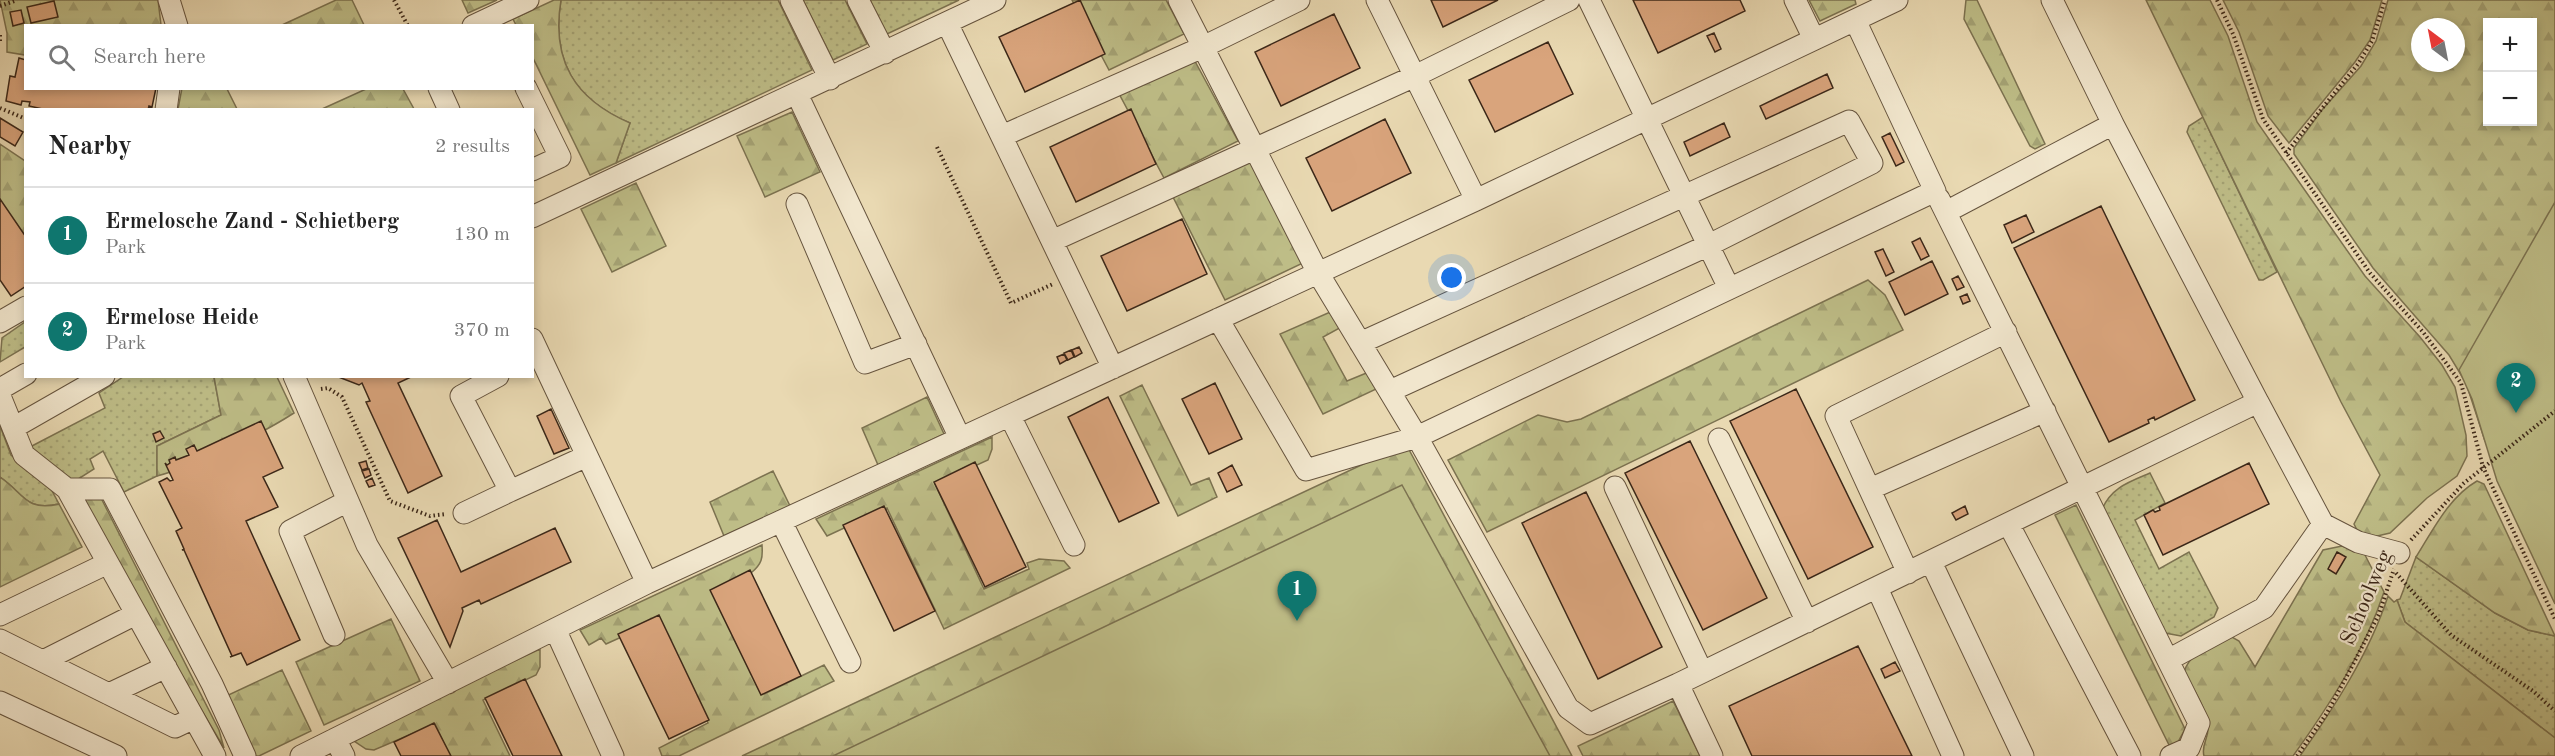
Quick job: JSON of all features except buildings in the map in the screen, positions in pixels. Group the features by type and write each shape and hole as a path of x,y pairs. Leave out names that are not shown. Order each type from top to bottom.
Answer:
{"lane":[{"path":"169,0 176,24"},
{"path":"477,24 528,0"},
{"path":"791,0 830,79"},
{"path":"858,0 885,53"},
{"path":"534,216 995,0"},
{"path":"1179,0 1318,273 1417,437 1568,708 1590,724 2084,489 2258,402"},
{"path":"1002,136 1203,47 1299,0"},
{"path":"1377,0 1476,200"},
{"path":"1052,241 1415,76 1569,0"},
{"path":"1589,0 1729,288"},
{"path":"1795,0 1814,39"},
{"path":"302,756 340,747 447,683 647,583 1476,200 1897,0"},
{"path":"2052,0 2113,124 2323,524 2396,561"},
{"path":"1855,20 1935,191 2199,723 2189,748 2172,756"},
{"path":"947,23 1113,368"},
{"path":"166,108 169,90"},
{"path":"440,90 448,108"},
{"path":"527,90 560,157 534,169"},
{"path":"797,94 960,438"},
{"path":"1360,343 1849,121 1872,163 1709,245 1390,391"},
{"path":"1946,212 2113,124"},
{"path":"1218,319 1306,470 1417,437 1935,191"},
{"path":"797,204 865,363 916,344"},
{"path":"0,322 24,308"},
{"path":"1908,573 1836,416 2006,332"},
{"path":"535,351 647,583"},
{"path":"0,389 24,375"},
{"path":"13,428 100,378"},
{"path":"494,378 461,396 510,491"},
{"path":"297,384 367,545 447,683"},
{"path":"0,396 24,455 67,489 215,756"},
{"path":"1870,489 2045,411"},
{"path":"1010,416 1074,545"},
{"path":"1719,439 1807,622"},
{"path":"464,513 587,456"},
{"path":"1615,487 1702,672"},
{"path":"67,489 110,489 212,684 244,756"},
{"path":"334,634 290,531 348,501"},
{"path":"781,521 850,662"},
{"path":"2168,660 2264,608 2323,524"},
{"path":"2009,525 2130,756"},
{"path":"1931,562 2023,756"},
{"path":"0,615 108,563"},
{"path":"1877,588 1953,756"},
{"path":"43,661 136,614"},
{"path":"555,629 613,756"},
{"path":"0,640 175,727 194,718"},
{"path":"110,694 166,667"},
{"path":"1678,684 1712,756"},
{"path":"0,702 116,756"}],"path":[{"path":"0,6 17,0"},
{"path":"394,0 407,24"},
{"path":"2217,0 2233,34 2263,119 2370,273 2446,360 2461,383 2483,467 2555,619"},
{"path":"2286,153 2358,64 2372,41 2385,0"},
{"path":"0,35 0,42"},
{"path":"0,108 24,118"},
{"path":"937,147 1011,303 1069,277"},
{"path":"297,384 328,388 342,398 390,501 430,516 464,513"},
{"name":"Schoolweg","path":"2297,756 2327,713 2379,614 2396,561 2463,483 2555,411"},
{"path":"2396,561 2451,635 2533,691 2555,711"}],"green space":[{"path":"0,0 158,0 161,24 24,24 24,55 7,52 7,33"},
{"path":"336,0 352,0 364,24 284,24"},
{"path":"462,0 497,0 468,13"},
{"path":"554,0 561,0 560,41 571,75 594,102 630,123 616,163 590,175 534,60 534,24 516,24 513,19"},
{"path":"561,0 778,0 812,70 616,163 630,123 594,102 571,75 560,41"},
{"path":"803,0 845,0 867,44 833,60"},
{"path":"870,0 959,0 887,34"},
{"path":"1072,0 1166,0 1184,34 1109,70"},
{"path":"1809,0 1855,0 1856,4 1820,21"},
{"path":"1966,0 1977,0 2045,144 2035,149 2030,146 1964,19"},
{"path":"2146,0 2210,0 2228,36 2257,122 2365,276 2420,337 2442,365 2455,387 2466,435 2467,456 2457,476 2427,498 2390,533 2373,537 2358,532 2354,524 2380,475 2341,402"},
{"path":"2223,0 2382,0 2370,40 2355,62 2289,143 2268,116 2239,32"},
{"path":"2388,0 2555,0 2555,403 2494,444 2485,441 2466,383 2449,355 2373,268 2294,154 2294,148 2322,110 2361,66 2376,41"},
{"path":"1190,52 1238,141 1164,178 1116,88"},
{"path":"182,90 228,90 236,108 178,108"},
{"path":"364,90 404,90 413,108 324,108"},
{"path":"792,112 820,172 765,197 737,136"},
{"path":"2203,117 2277,272 2263,280 2259,280 2187,132 2189,126"},
{"path":"0,144 24,160 24,238 0,202"},
{"path":"1249,158 1303,263 1225,300 1172,195"},
{"path":"636,183 666,246 612,272 581,209"},
{"path":"2555,202 2555,604 2497,481 2472,399 2459,370"},
{"path":"1868,280 1885,295 1903,330 1487,532 1448,460 1538,415 1567,422 1581,419"},
{"path":"1341,310 1356,319 1323,337 1347,381 1381,367 1389,383 1323,414 1280,334 1328,313"},
{"path":"24,323 24,348 0,362 2,338"},
{"path":"122,378 214,378 221,415 157,446 157,476 124,492 103,451 90,459 94,469 72,483 30,447 105,408 99,393"},
{"path":"214,378 277,378 294,413 227,449 191,465 157,476 157,446 221,415"},
{"path":"1142,385 1191,485 1209,478 1217,497 1178,516 1120,396"},
{"path":"927,397 944,434 878,465 862,428"},
{"path":"0,426 11,455 51,489 59,504 48,506 32,503 0,477"},
{"path":"992,437 992,449 988,460 935,484 984,589 1029,569 1027,563 1039,559 1064,561 1070,568 944,629 887,508 827,536 816,519"},
{"path":"1406,444 1572,756 742,756"},
{"path":"773,471 790,506 724,536 710,502"},
{"path":"2150,473 2165,503 2135,520 2159,569 2189,552 2218,608 2214,617 2181,636 2165,633 2102,509 2116,490"},
{"path":"0,477 32,503 48,506 59,504 82,547 0,587"},
{"path":"2477,481 2484,484 2555,636 2528,630 2495,613 2416,557 2450,505"},
{"path":"1402,485 1550,756 833,756"},
{"path":"100,496 219,730 224,748 80,506 85,497"},
{"path":"2076,505 2185,729 2178,742 2170,747 2055,515"},
{"path":"762,545 761,560 758,567 751,573 764,694 824,665 834,681 679,756 662,756 659,748 708,723 659,620 606,644 601,638 589,645 580,630"},
{"path":"2342,546 2364,553 2384,592 2367,635 2320,717 2293,756 2204,756 2203,749 2208,733 2206,714 2184,672 2187,665 2197,654 2232,637 2239,641 2255,667 2323,550"},
{"path":"2416,557 2495,613 2528,630 2555,636 2555,738 2405,622 2397,600 2400,599"},
{"path":"2388,596 2394,602 2397,600 2405,622 2555,738 2555,756 2300,756 2326,719 2361,659"},
{"path":"391,619 420,681 324,725 296,662"},
{"path":"540,649 540,667 536,675 483,700 510,756 450,756 435,724 374,750 366,749 354,741 473,680"},
{"path":"282,670 311,731 259,756 253,756 224,697"},
{"path":"1673,701 1700,756 1583,756 1578,746"}],"place":[{"name":"Ermelose Heide","path":"2516,413"},
{"name":"Ermelosche Zand - Schietberg","path":"1297,621"}]}
